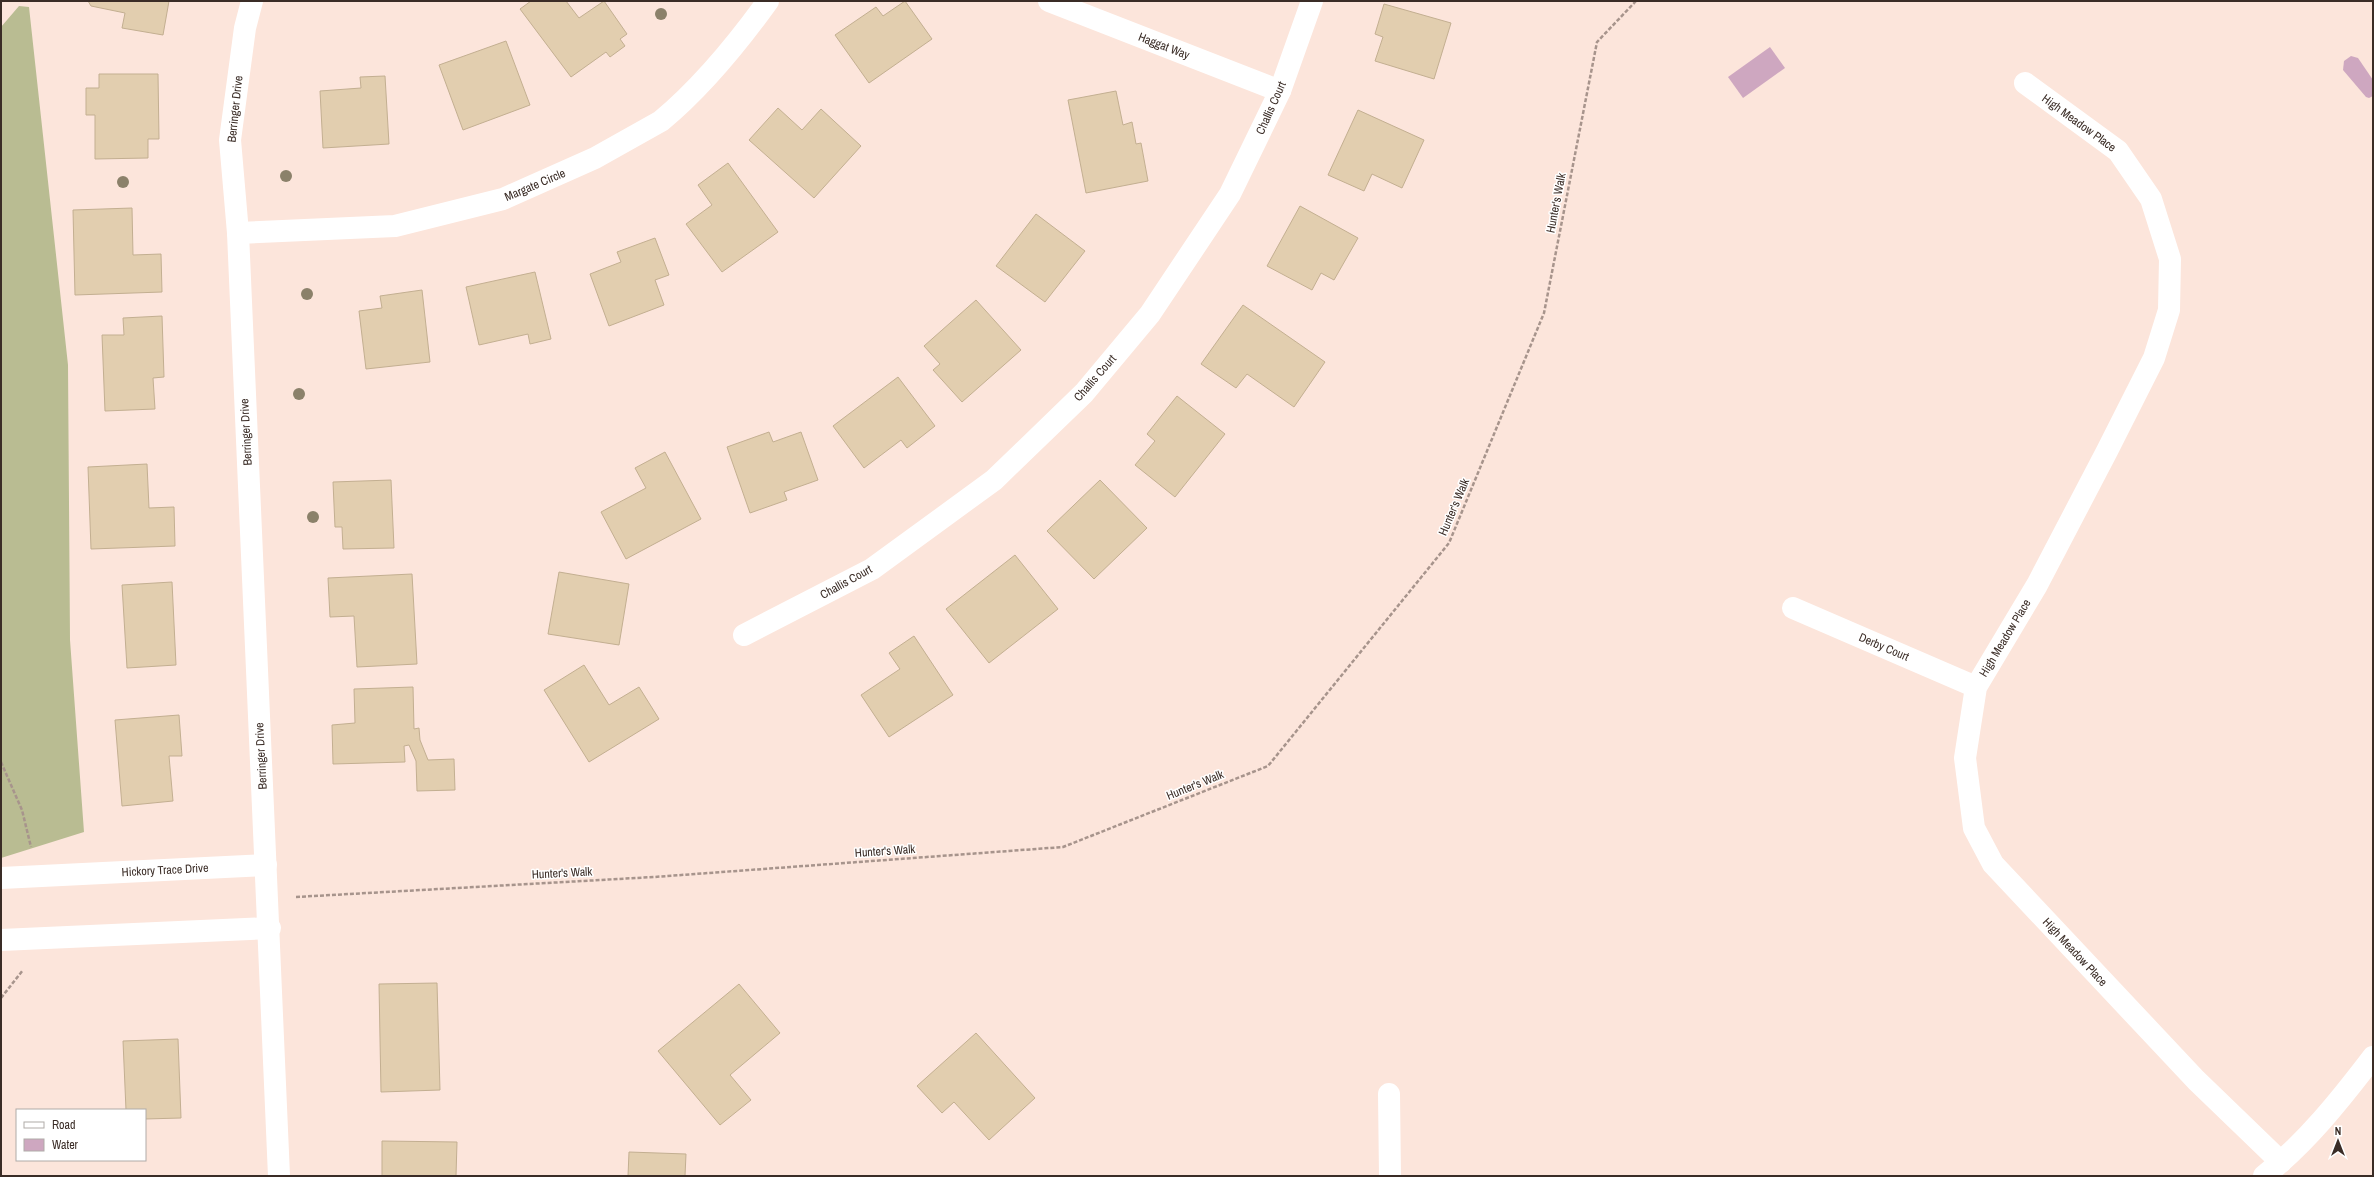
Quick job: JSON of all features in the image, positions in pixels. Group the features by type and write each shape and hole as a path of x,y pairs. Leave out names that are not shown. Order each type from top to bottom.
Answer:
{"street":[{"name":"Berringer Drive","path":"252,1 245,28 230,140 238,233 266,865"},
{"name":"Margate Circle","path":"238,233 394,226 503,199 575,168 654,124 672,111 747,29 768,1"},
{"name":"Haggat Way","path":"1049,1 1280,91"},
{"name":"Challis Court","path":"744,635 872,569 994,480 1084,394 1150,314 1230,194 1280,91 1312,1"},
{"name":"High Meadow Place","path":"2025,83 2118,151 2151,198 2170,258 2169,310 2154,358 2107,451 2037,585 1976,687 1965,758 1974,828 1993,864 2196,1080 2282,1162"},
{"name":"Derby Court","path":"1793,608 1976,687"},
{"path":"266,865 270,928 279,1176"},
{"name":"Hickory Trace Drive","path":"1,878 266,865"},
{"path":"1,940 270,928"},
{"path":"2264,1176 2282,1162 2347,1091 2373,1057"},
{"path":"1389,1094 1390,1176"}],"path":[{"name":"Hunter's Walk","path":"268,899 662,876 1063,847 1268,766 1449,543 1544,313 1597,42 1636,1"}],"green space":[{"path":"19,6 29,7 68,365 70,640 84,832 1,858 1,27"}],"water":[{"path":"1770,47 1785,68 1743,98 1728,77"},
{"path":"2351,56 2358,58 2373,80 2373,96 2369,98 2366,97 2343,70 2344,61"}],"building":[{"path":"88,1 169,1 163,35 122,28 125,13 91,6"},
{"path":"531,1 566,1 579,18 604,1 627,34 620,39 625,46 610,57 606,52 571,77 520,9"},
{"path":"905,1 932,39 869,83 835,35 876,7 883,16"},
{"path":"1384,4 1451,23 1434,79 1375,61 1383,37 1375,34"},
{"path":"506,41 530,105 463,130 439,65"},
{"path":"99,74 158,74 159,139 148,139 148,158 95,159 95,115 86,115 86,88 99,88"},
{"path":"385,76 389,144 323,148 320,91 361,88 360,77"},
{"path":"1116,91 1123,125 1132,122 1136,144 1141,143 1148,181 1086,193 1068,100"},
{"path":"778,108 802,130 821,109 861,146 814,198 749,140"},
{"path":"1358,110 1424,140 1402,188 1372,174 1364,191 1328,175"},
{"path":"728,163 778,232 722,272 686,224 712,205 698,185"},
{"path":"1300,206 1358,238 1334,280 1321,273 1312,290 1267,266"},
{"path":"132,208 133,255 161,254 162,292 75,295 73,210"},
{"path":"1036,214 1085,251 1045,302 996,266"},
{"path":"655,238 669,275 655,280 664,305 609,326 590,274 621,262 617,252"},
{"path":"535,272 551,339 530,344 528,334 479,345 466,287"},
{"path":"422,290 430,362 366,369 359,311 382,308 380,296"},
{"path":"976,300 1021,350 962,402 933,370 940,364 924,346"},
{"path":"1243,305 1325,362 1294,407 1247,374 1236,388 1201,364"},
{"path":"162,316 164,377 153,378 155,409 105,411 102,335 124,335 123,318"},
{"path":"898,377 935,426 907,448 901,440 864,468 833,426"},
{"path":"1177,396 1225,434 1175,497 1135,465 1155,441 1147,434"},
{"path":"769,432 773,442 801,432 818,480 784,492 787,500 750,513 727,447"},
{"path":"665,452 701,519 626,559 601,512 646,488 635,468"},
{"path":"147,464 149,508 174,507 175,546 91,549 88,467"},
{"path":"391,480 394,548 343,549 342,527 335,527 333,482"},
{"path":"1100,480 1147,528 1094,579 1047,531"},
{"path":"1015,555 1058,609 989,663 946,609"},
{"path":"559,572 629,584 619,645 548,634"},
{"path":"412,574 417,664 357,667 354,616 330,617 328,578"},
{"path":"172,582 176,665 127,668 122,585"},
{"path":"914,636 953,695 889,737 861,695 900,669 889,653"},
{"path":"584,665 609,705 639,687 659,719 589,762 544,690"},
{"path":"413,687 414,729 419,728 420,740 428,760 454,759 455,790 417,791 416,761 409,745 404,746 405,762 333,764 332,725 355,723 354,689"},
{"path":"179,715 182,756 169,756 173,801 122,806 115,720"},
{"path":"437,983 440,1090 381,1092 379,984"},
{"path":"739,984 780,1033 730,1075 751,1100 720,1125 658,1051"},
{"path":"976,1033 1035,1098 989,1140 954,1102 942,1113 917,1086"},
{"path":"178,1039 181,1118 146,1119 146,1109 126,1109 123,1041"},
{"path":"382,1141 457,1142 456,1176 382,1176"},
{"path":"629,1152 686,1154 685,1176 628,1176"}]}
